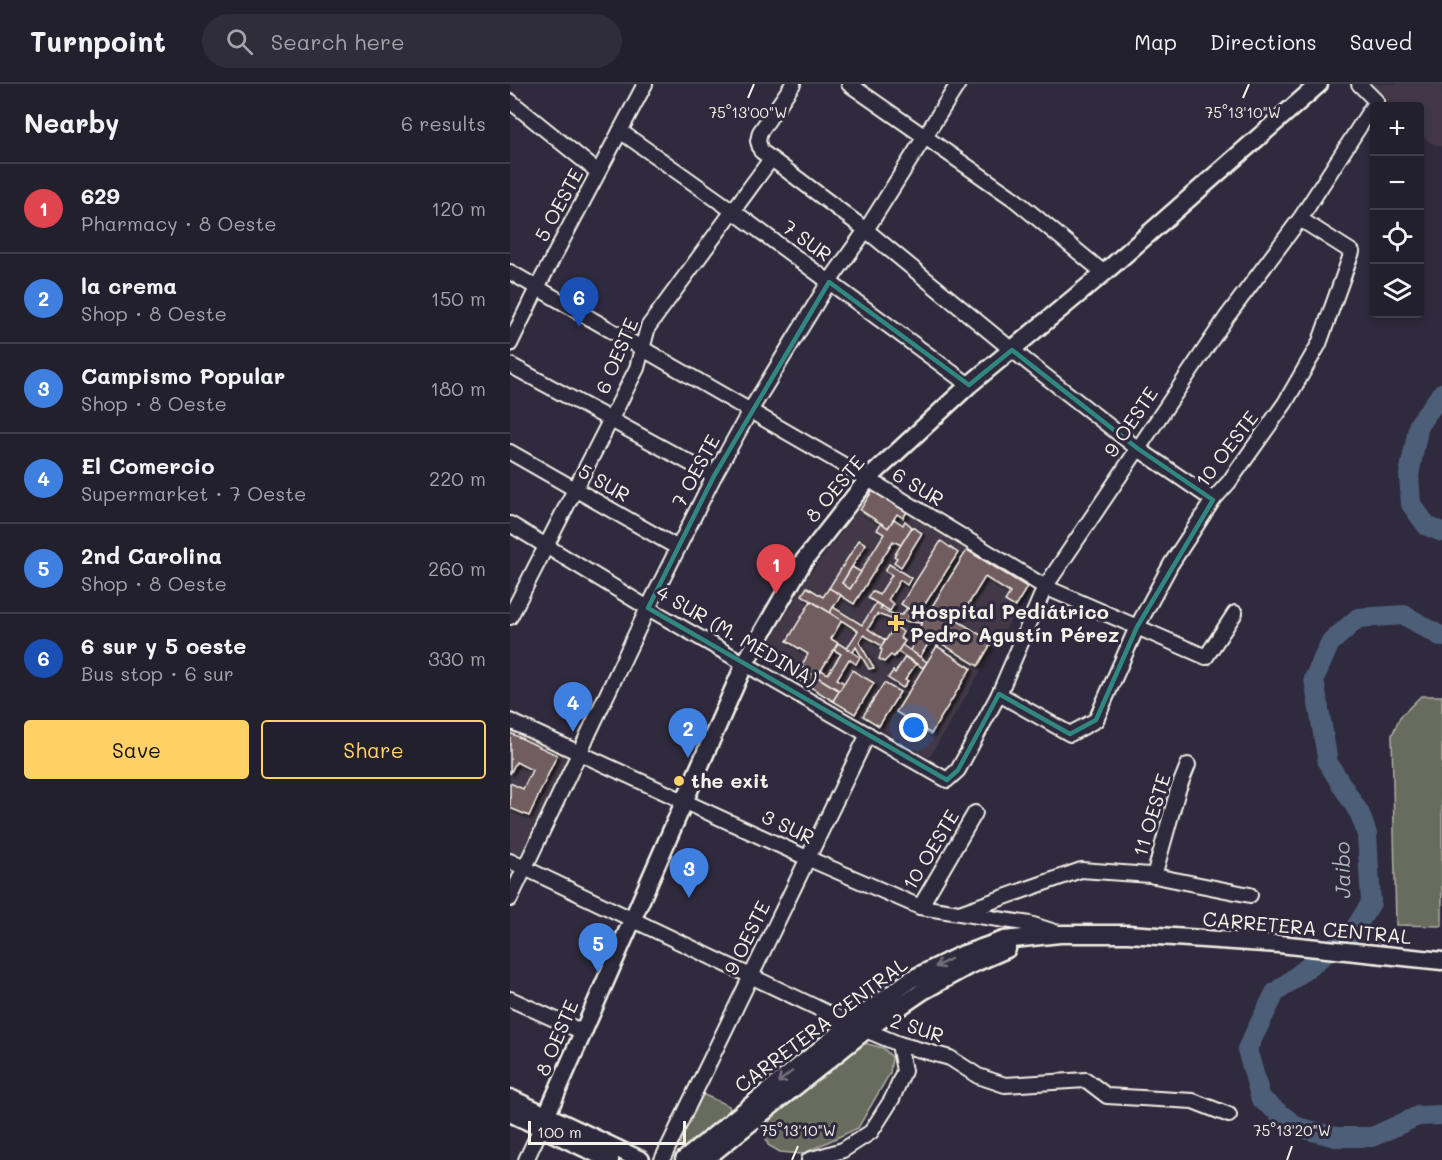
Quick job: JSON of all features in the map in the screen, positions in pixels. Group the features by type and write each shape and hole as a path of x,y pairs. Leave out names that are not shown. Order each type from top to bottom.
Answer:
{"main road":[{"name":"8 OESTE","path":"544,1122 745,663 803,562 868,479 969,385 1104,273 1319,84"},
{"name":"CARRETERA CENTRAL","path":"692,1158 859,1027 910,980 961,955 1004,940 1060,934 1128,934 1279,944 1442,961"},
{"path":"510,1098 544,1122 610,1160"},
{"path":"510,1113 544,1122 641,1160"},
{"path":"671,1160 692,1158"}],"street":[{"name":"5 OESTE","path":"510,344 537,288 645,84"},
{"path":"793,84 760,132 758,141 761,151 866,230 1012,350 1137,448 1213,500"},
{"path":"849,84 1014,199 1104,273"},
{"name":"7 OESTE","path":"510,899 648,608 714,476 750,411 829,282 866,230 958,84"},
{"name":"9 OESTE","path":"947,780 958,770 999,694 1045,587 1226,318 1300,219 1376,101 1359,84"},
{"path":"510,101 598,172"},
{"name":"7 SUR","path":"620,131 733,211 969,385"},
{"name":"6 OESTE","path":"510,617 637,368 648,327 771,159"},
{"name":"10 OESTE","path":"999,694 1070,734 1096,720 1137,627 1171,564 1213,500 1229,482 1285,403 1319,344 1352,252 1300,219"},
{"name":"6 SUR","path":"510,273 868,479 1045,587 1206,657 1235,613"},
{"path":"510,366 714,476"},
{"name":"5 SUR","path":"510,452 678,548"},
{"name":"4 SUR (M. MEDINA)","path":"510,524 648,608 947,780"},
{"name":"3 SUR","path":"510,720 807,858 920,907 1030,924 1060,934"},
{"name":"9 OESTE","path":"662,1160 868,734"},
{"name":"11 OESTE","path":"1154,876 1178,790 1188,765"},
{"name":"10 OESTE","path":"920,907 975,813"},
{"name":"2 SUR","path":"510,861 859,1027 898,1044 950,1058 978,1076 1005,1085 1086,1080 1107,1095 1193,1101 1229,1114"},
{"path":"959,913 1081,870 1154,876 1250,895"},
{"path":"510,999 583,1032"},
{"path":"809,1160 843,1150 871,1132 892,1099 904,1071 898,1044"},
{"name":"8 OESTE","path":"526,1160 544,1122"}],"highlighted area":[{"path":"829,282 969,385 1012,350 1137,448 1213,500 1137,627 1096,720 1070,734 999,694 958,770 947,780 648,608 714,476"}],"shaded area":[{"path":"1370,84 1442,84 1442,147 1424,137 1424,102 1386,102"},
{"name":"Hospital Pediátrico Pedro Agustín Pérez","path":"873,490 1030,588 929,758 761,658 809,575"},
{"path":"510,727 569,756 519,857 510,853"}],"green space":[{"path":"1421,696 1442,696 1442,926 1396,925 1392,735 1400,717"},
{"path":"864,1043 883,1048 892,1057 890,1073 858,1128 802,1154 780,1152 768,1145 765,1135 771,1118"},
{"path":"700,1093 729,1106 731,1114 688,1149 677,1143"}],"building":[{"path":"873,490 907,512 903,518 897,514 888,528 860,510"},
{"path":"894,519 903,525 905,521 912,527 901,545 893,541 854,604 829,588 859,540 866,544 842,583 850,589 884,534 877,530 881,523 888,528"},
{"path":"912,527 922,533 901,567 894,562 897,558 894,556"},
{"path":"941,541 958,553 918,615 901,604"},
{"path":"967,550 1027,587 1015,607 1005,601 1010,593 985,577 958,621 992,642 978,666 918,629"},
{"path":"889,564 911,578 907,585 900,580 888,600 894,604 890,611 868,598 872,591 879,595 892,575 885,571"},
{"path":"852,567 861,572 850,589 842,583"},
{"path":"807,587 823,597 829,588 841,595 830,613 802,595"},
{"path":"811,601 842,620 831,639 838,643 817,677 801,667 808,654 787,641"},
{"path":"876,603 882,607 880,609 893,614 902,615 907,608 912,611 908,617 923,618 920,623 894,620 877,614 868,629 885,640 882,646 864,635 859,642 874,668 869,669 856,647 853,652 847,648 858,631 830,613 833,607 862,625"},
{"path":"895,626 903,632 900,638 905,641 894,657 891,655 884,662 879,659 882,650 880,649"},
{"path":"918,629 935,639 931,645 928,644 920,657 910,650 917,638 914,636"},
{"path":"838,643 860,657 856,664 849,659 837,679 844,683 840,691 817,677 821,670 828,674 841,654 834,650"},
{"path":"902,645 927,662 923,668 898,652"},
{"path":"937,646 971,668 931,734 896,712"},
{"path":"905,657 916,664 905,680 908,681 903,688 888,678 893,671 895,673"},
{"path":"801,667 840,691 833,701 794,677"},
{"path":"852,670 874,683 855,714 833,701"},
{"path":"884,683 900,692 879,726 863,716"},
{"path":"510,733 557,755 529,816 510,808 510,783 523,789 532,770 516,762 510,774"}],"waterway":[{"name":"Jaibo","path":"1442,393 1419,424 1409,475 1411,504 1427,526 1442,532"},
{"name":"Jaibo","path":"1442,637 1404,615 1358,618 1330,643 1314,679 1328,763 1360,814 1367,834 1371,903 1352,933 1275,993 1247,1049 1261,1099 1297,1127 1336,1137 1372,1137 1418,1116 1442,1115"}],"place":[{"name":"6 sur y 5 oeste","path":"579,327"},
{"name":"629","path":"776,594"},
{"name":"Hospital Pediátrico Pedro Agustín Pérez","path":"896,623"},
{"name":"El Comercio","path":"573,732"},
{"name":"la crema","path":"688,758"},
{"name":"the exit","path":"679,781"},
{"name":"Campismo Popular","path":"689,898"},
{"name":"2nd Carolina","path":"598,973"}]}
